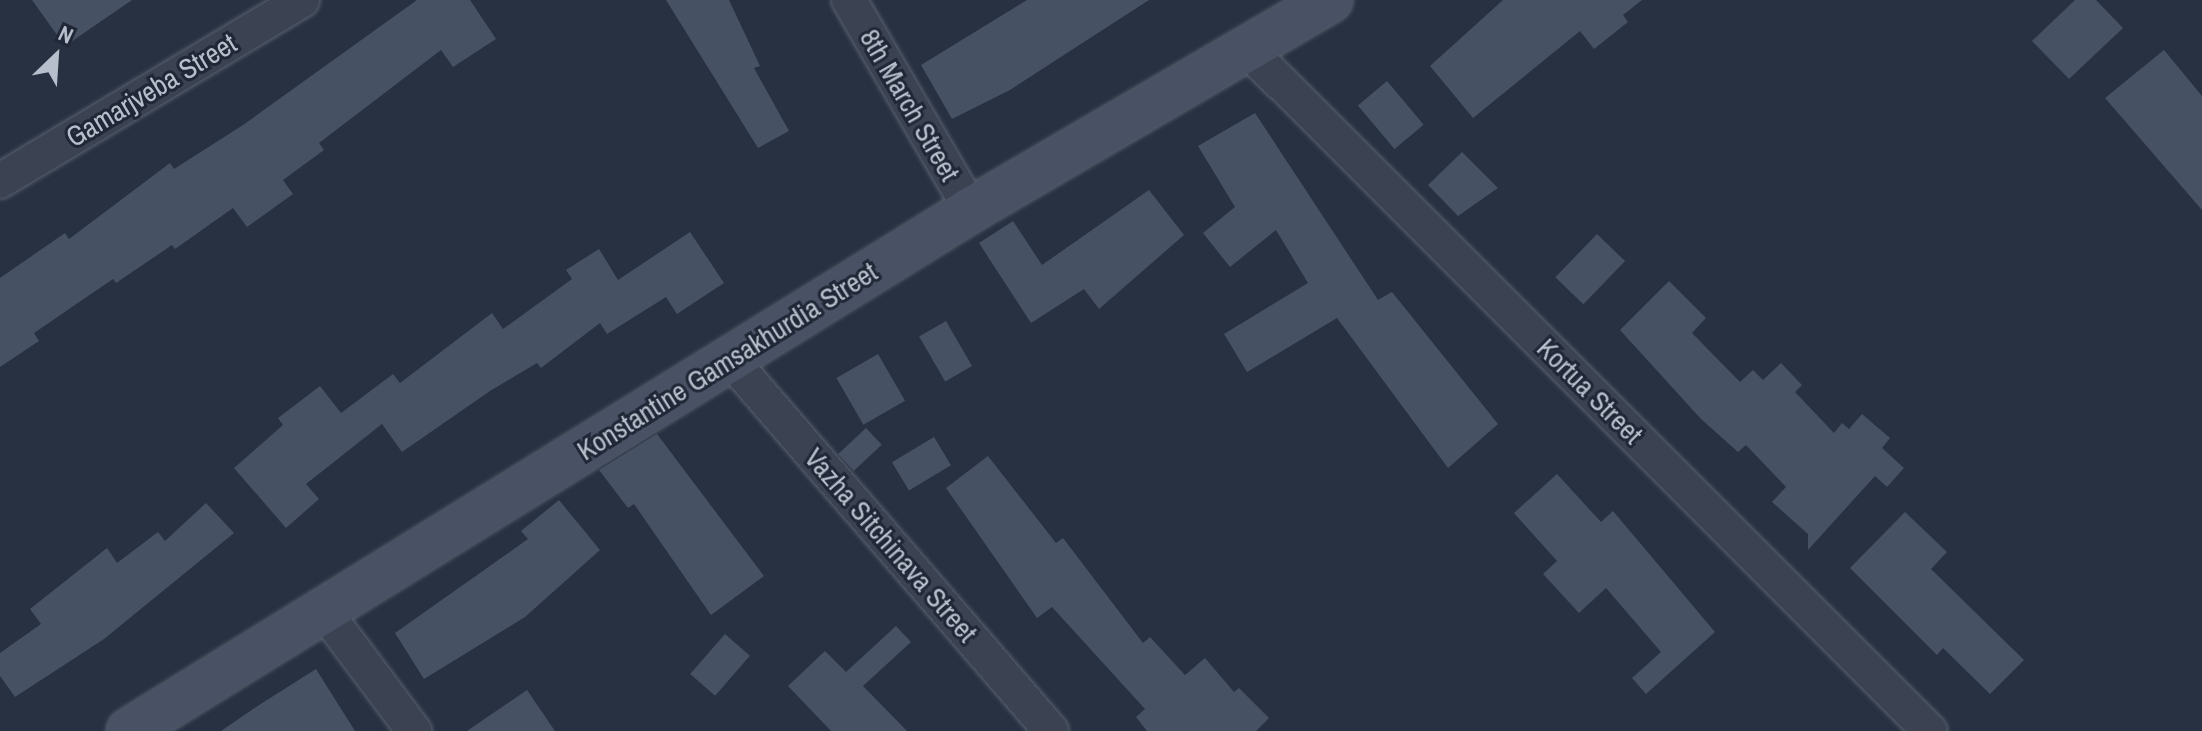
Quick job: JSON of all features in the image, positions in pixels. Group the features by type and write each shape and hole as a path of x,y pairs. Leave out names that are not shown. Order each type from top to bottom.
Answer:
{"main road":[{"name":"Konstantine Gamsakhurdia Street","path":"129,731 322,608 731,360 971,210 1249,51 1330,0"}],"street":[{"name":"Gamarjveba Street","path":"0,181 302,0"},
{"name":"8th March Street","path":"849,0 971,210"},
{"name":"Kortua Street","path":"1249,51 1930,731"},
{"name":"Vazha Sitchinava Street","path":"731,360 1051,731"},
{"path":"322,608 414,731"}],"building":[{"path":"32,0 132,0 65,46"},
{"path":"417,0 470,0 496,39 453,67 441,50 319,143 324,150 283,180 293,194 247,227 233,208 175,249 172,245 116,283 113,279 34,333 39,341 0,367 0,278 65,233 69,239 170,163 174,169 243,125"},
{"path":"666,0 729,0 760,66 754,68 789,131 758,148"},
{"path":"1027,0 1149,0 1010,90 952,119 921,65"},
{"path":"1503,0 1642,0 1623,15 1628,22 1594,49 1580,31 1473,118 1430,66"},
{"path":"2075,0 2096,0 2123,28 2069,79 2032,41"},
{"path":"2164,50 2202,96 2202,210 2105,98"},
{"path":"1387,81 1424,125 1395,149 1358,105"},
{"path":"1255,113 1378,300 1392,292 1498,424 1448,468 1337,318 1247,372 1224,334 1308,283 1276,230 1230,267 1203,233 1235,207 1198,146"},
{"path":"1462,152 1498,188 1458,216 1428,185"},
{"path":"1149,190 1184,235 1099,309 1084,289 1031,323 979,243 1013,221 1042,265"},
{"path":"690,232 724,283 677,314 666,297 607,334 600,323 541,368 537,363 490,391 402,452 382,424 306,484 319,499 286,528 234,468 283,425 278,418 320,386 341,413 393,374 400,383 492,313 503,329 572,279 566,270 599,249 618,280"},
{"path":"1597,234 1625,261 1583,304 1555,277"},
{"path":"1669,281 1706,318 1692,333 1740,382 1753,370 1763,380 1781,363 1802,385 1795,392 1834,433 1842,423 1849,429 1862,414 1890,438 1882,448 1904,468 1887,487 1875,476 1808,550 1808,534 1772,502 1786,487 1746,445 1738,452 1701,419 1620,330"},
{"path":"946,321 972,366 945,382 919,336"},
{"path":"878,354 905,401 863,425 836,378"},
{"path":"866,428 882,445 854,471 838,454"},
{"path":"657,434 764,576 711,615 634,504 628,508 599,470"},
{"path":"934,437 951,465 909,491 892,462"},
{"path":"988,456 1056,543 1063,538 1143,643 1150,637 1185,675 1205,658 1234,692 1239,688 1269,718 1256,731 1147,731 1136,717 1145,709 1052,607 1037,618 946,488"},
{"path":"1557,474 1601,522 1613,511 1715,632 1646,694 1632,678 1661,652 1606,588 1579,613 1543,574 1557,561 1514,513"},
{"path":"559,500 600,550 525,617 424,679 395,633 528,539 521,531"},
{"path":"206,503 234,533 104,639 15,697 0,676 0,653 41,624 30,609 107,548 117,563 158,532 165,541"},
{"path":"1905,512 1947,552 1931,569 2024,660 1990,694 1943,648 1937,655 1850,568"},
{"path":"896,626 911,642 863,686 907,731 831,731 788,686 825,651 846,672"},
{"path":"725,634 750,656 715,696 690,674"},
{"path":"316,669 355,731 221,731 259,705"},
{"path":"527,690 555,731 467,731"}]}
